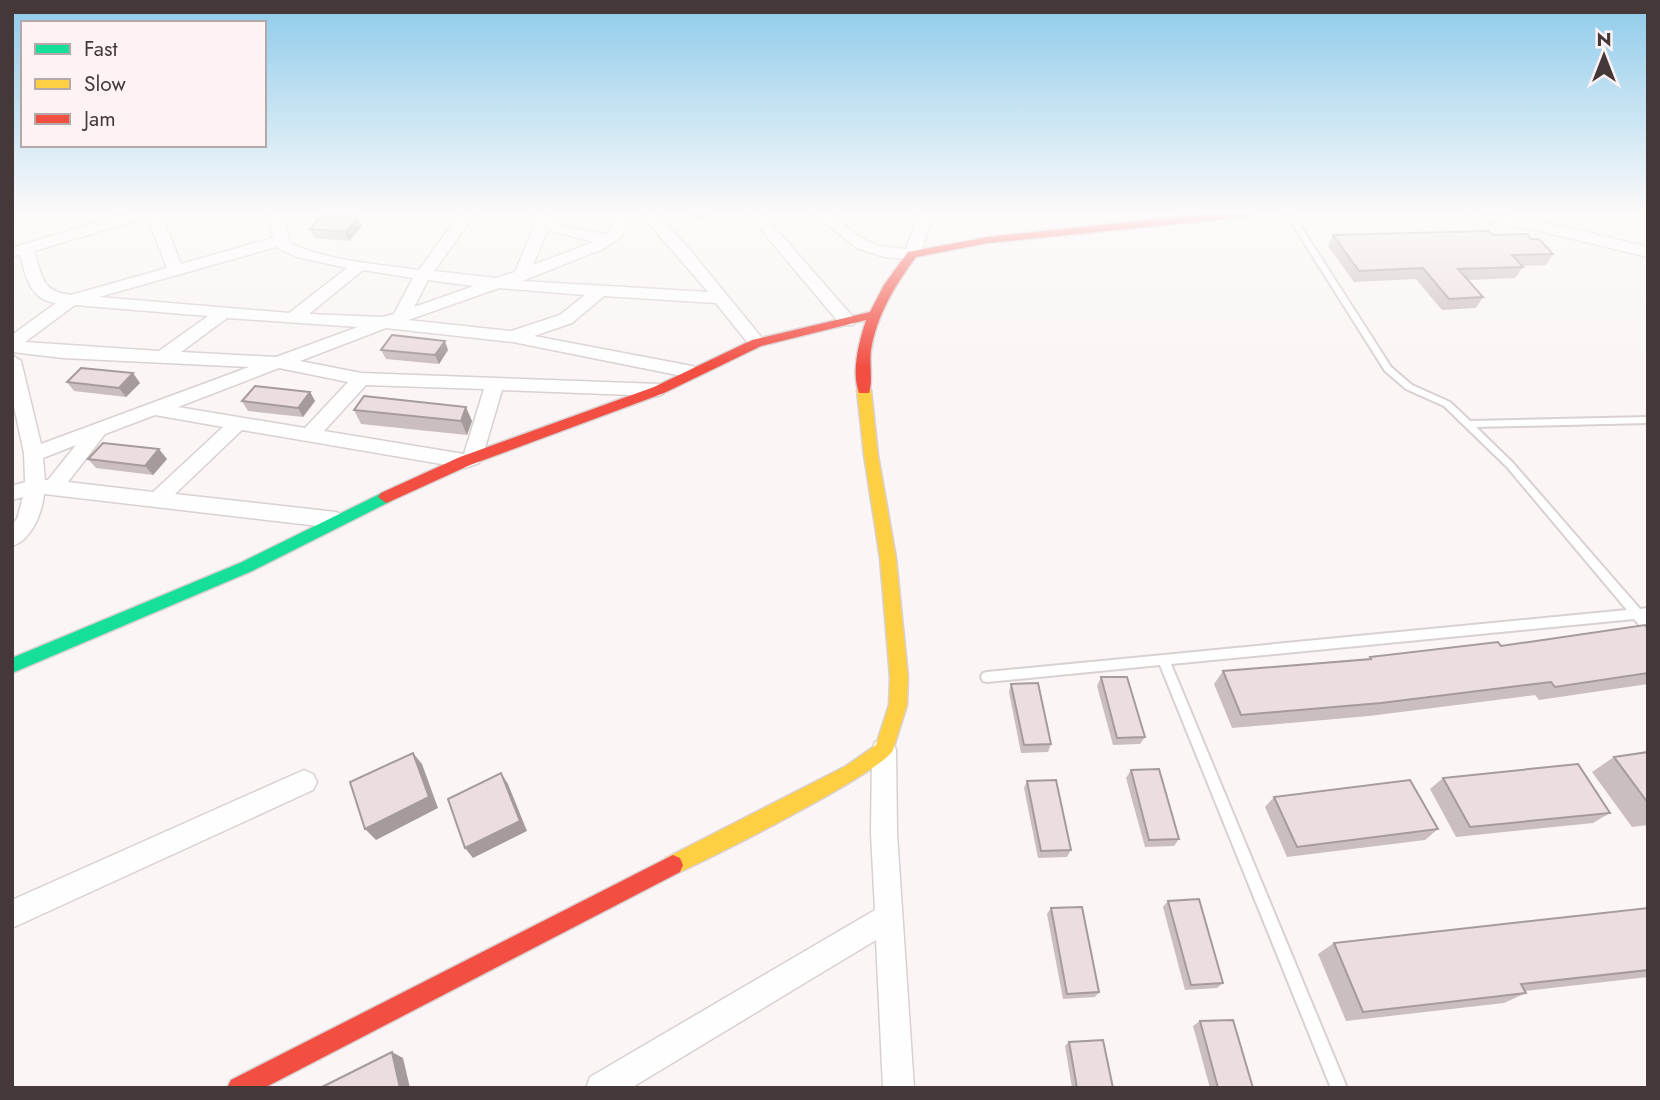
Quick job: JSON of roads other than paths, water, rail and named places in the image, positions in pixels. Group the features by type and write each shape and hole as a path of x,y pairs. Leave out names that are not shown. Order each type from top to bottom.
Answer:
{"street":[{"path":"26,265 37,286 52,298 293,318 394,320 513,337 692,372"},
{"path":"12,344 73,299 189,265"},
{"path":"293,318 360,265"},
{"path":"362,265 494,285 722,298"},
{"path":"394,320 430,265"},
{"path":"521,276 525,265"},
{"path":"33,454 550,265"},
{"path":"695,265 757,343"},
{"path":"799,265 847,321"},
{"path":"899,1088 884,834 884,750 898,705 899,677 888,558 871,455 863,380 865,340 873,315 903,265"},
{"path":"513,337 566,318 600,291"},
{"path":"164,356 223,313"},
{"path":"12,666 246,567 336,520 468,459 659,390 757,343 873,315"},
{"path":"12,344 63,352 283,363 361,379 659,390"},
{"path":"12,361 33,454 44,487"},
{"path":"309,435 361,379"},
{"path":"468,459 495,382"},
{"path":"153,409 468,459"},
{"path":"158,500 238,423"},
{"path":"12,538 32,511 44,487 100,428"},
{"path":"12,493 44,487 336,520"},
{"path":"239,1088 853,772 884,750"},
{"path":"12,914 304,782"},
{"path":"601,1088 889,917"}],"lane":[{"path":"1321,265 1388,369 1409,387 1447,404 1510,465 1642,614 1648,627"},
{"path":"1468,424 1648,421"},
{"path":"987,677 1642,614"},
{"path":"1164,660 1339,1088"}]}
